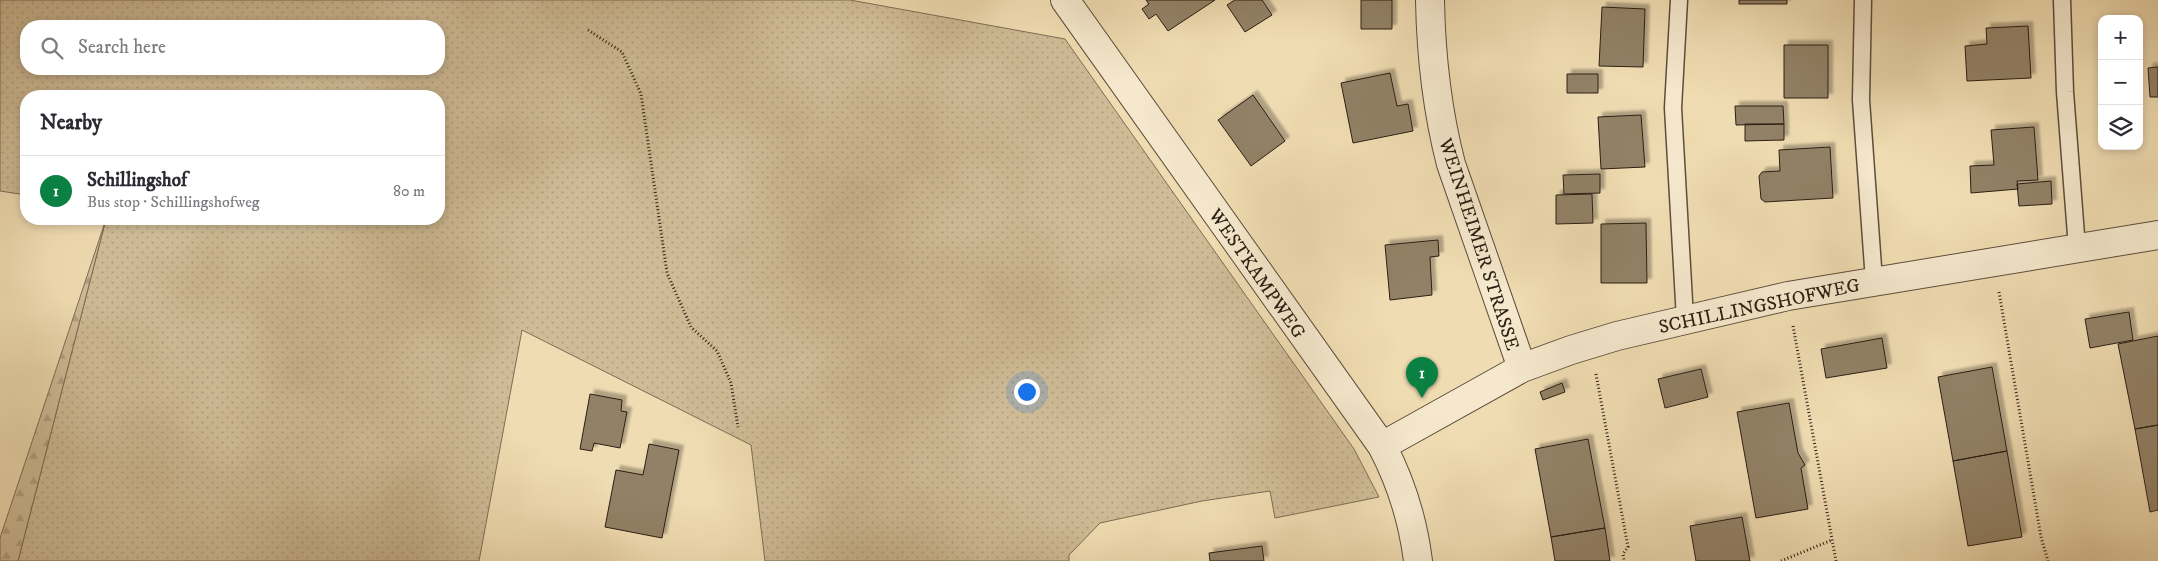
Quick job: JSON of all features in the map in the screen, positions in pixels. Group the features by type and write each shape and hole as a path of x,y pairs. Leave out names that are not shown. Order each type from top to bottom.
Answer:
{"street":[{"name":"WESTKAMPWEG","path":"1065,0 1382,446 1396,472 1405,501 1418,561"},
{"name":"WEINHEIMER STRASSE","path":"1430,0 1435,88 1442,131 1451,164 1522,368"},
{"name":"SCHILLINGSHOFWEG","path":"1382,446 1522,368 1590,344 1685,319 1788,296 2158,235"}],"lane":[{"path":"1679,0 1673,108 1685,319"},
{"path":"1863,0 1862,100 1874,281"},
{"path":"2062,0 2065,92 2077,248"}],"path":[{"path":"588,30 622,52 641,94 667,273 691,327 717,351 731,383 738,427"},
{"path":"1994,262 2041,537 2048,561"},
{"path":"1788,296 1836,561"},
{"path":"1590,344 1628,547 1623,554 1624,561"},
{"path":"1781,561 1832,540"}],"green space":[{"path":"0,0 850,0 1065,39 1354,449 1379,497 1275,518 1270,491 1202,501 1100,523 1069,555 1069,561 765,561 751,445 522,330 479,561 18,561 104,225 445,225 445,90 20,90 20,194 0,191"},
{"path":"104,225 18,561 0,561 0,538"}],"building":[{"path":"1146,0 1215,0 1168,31 1156,14 1149,19 1142,9 1149,4"},
{"path":"1235,0 1262,0 1272,15 1245,32 1227,5"},
{"path":"1361,0 1392,0 1392,29 1361,29"},
{"path":"1739,0 1787,0 1787,4 1739,4"},
{"path":"1602,7 1645,9 1643,67 1599,66"},
{"path":"2028,26 2031,78 1967,81 1965,46 1987,44 1986,28"},
{"path":"1784,45 1828,45 1828,98 1784,98"},
{"path":"2158,67 2158,97 2150,97 2148,68"},
{"path":"1390,73 1397,106 1408,104 1413,131 1353,143 1341,83"},
{"path":"1567,74 1598,74 1598,93 1567,93"},
{"path":"1253,95 1285,141 1251,166 1218,120"},
{"path":"1735,106 1783,106 1784,124 1736,125"},
{"path":"1641,115 1645,167 1601,169 1598,117"},
{"path":"1745,124 1784,124 1784,140 1745,141"},
{"path":"2034,127 2038,180 2017,181 2018,189 1971,193 1970,166 1994,165 1991,130"},
{"path":"1830,147 1833,198 1765,202 1761,199 1759,176 1762,172 1780,171 1779,150"},
{"path":"1600,174 1600,193 1564,194 1563,175"},
{"path":"2051,181 2052,204 2019,206 2017,184"},
{"path":"1592,194 1593,223 1556,224 1556,195"},
{"path":"1646,223 1647,283 1601,283 1601,224"},
{"path":"1438,240 1439,256 1430,257 1432,295 1390,300 1385,245"},
{"path":"2129,312 2133,340 2090,348 2085,319"},
{"path":"2158,336 2158,425 2135,429 2118,344"},
{"path":"1882,338 1887,368 1826,378 1821,349"},
{"path":"1992,367 2007,451 1953,461 1938,377"},
{"path":"1701,369 1708,397 1665,408 1658,379"},
{"path":"1562,383 1565,392 1543,400 1540,392"},
{"path":"590,394 622,400 621,411 627,412 620,448 594,443 592,451 580,449"},
{"path":"1789,403 1798,453 1805,465 1801,468 1808,509 1756,518 1737,412"},
{"path":"2158,425 2158,510 2150,512 2135,429"},
{"path":"1588,439 1605,528 1551,537 1535,449"},
{"path":"649,444 679,450 662,538 605,527 616,470 643,475"},
{"path":"2007,451 2022,537 1968,546 1953,461"},
{"path":"1742,517 1750,561 1696,561 1690,526"},
{"path":"1605,528 1610,561 1555,561 1551,537"},
{"path":"1262,546 1264,561 1210,561 1209,553"}],"place":[{"name":"Schillingshof","path":"1422,398"}]}
